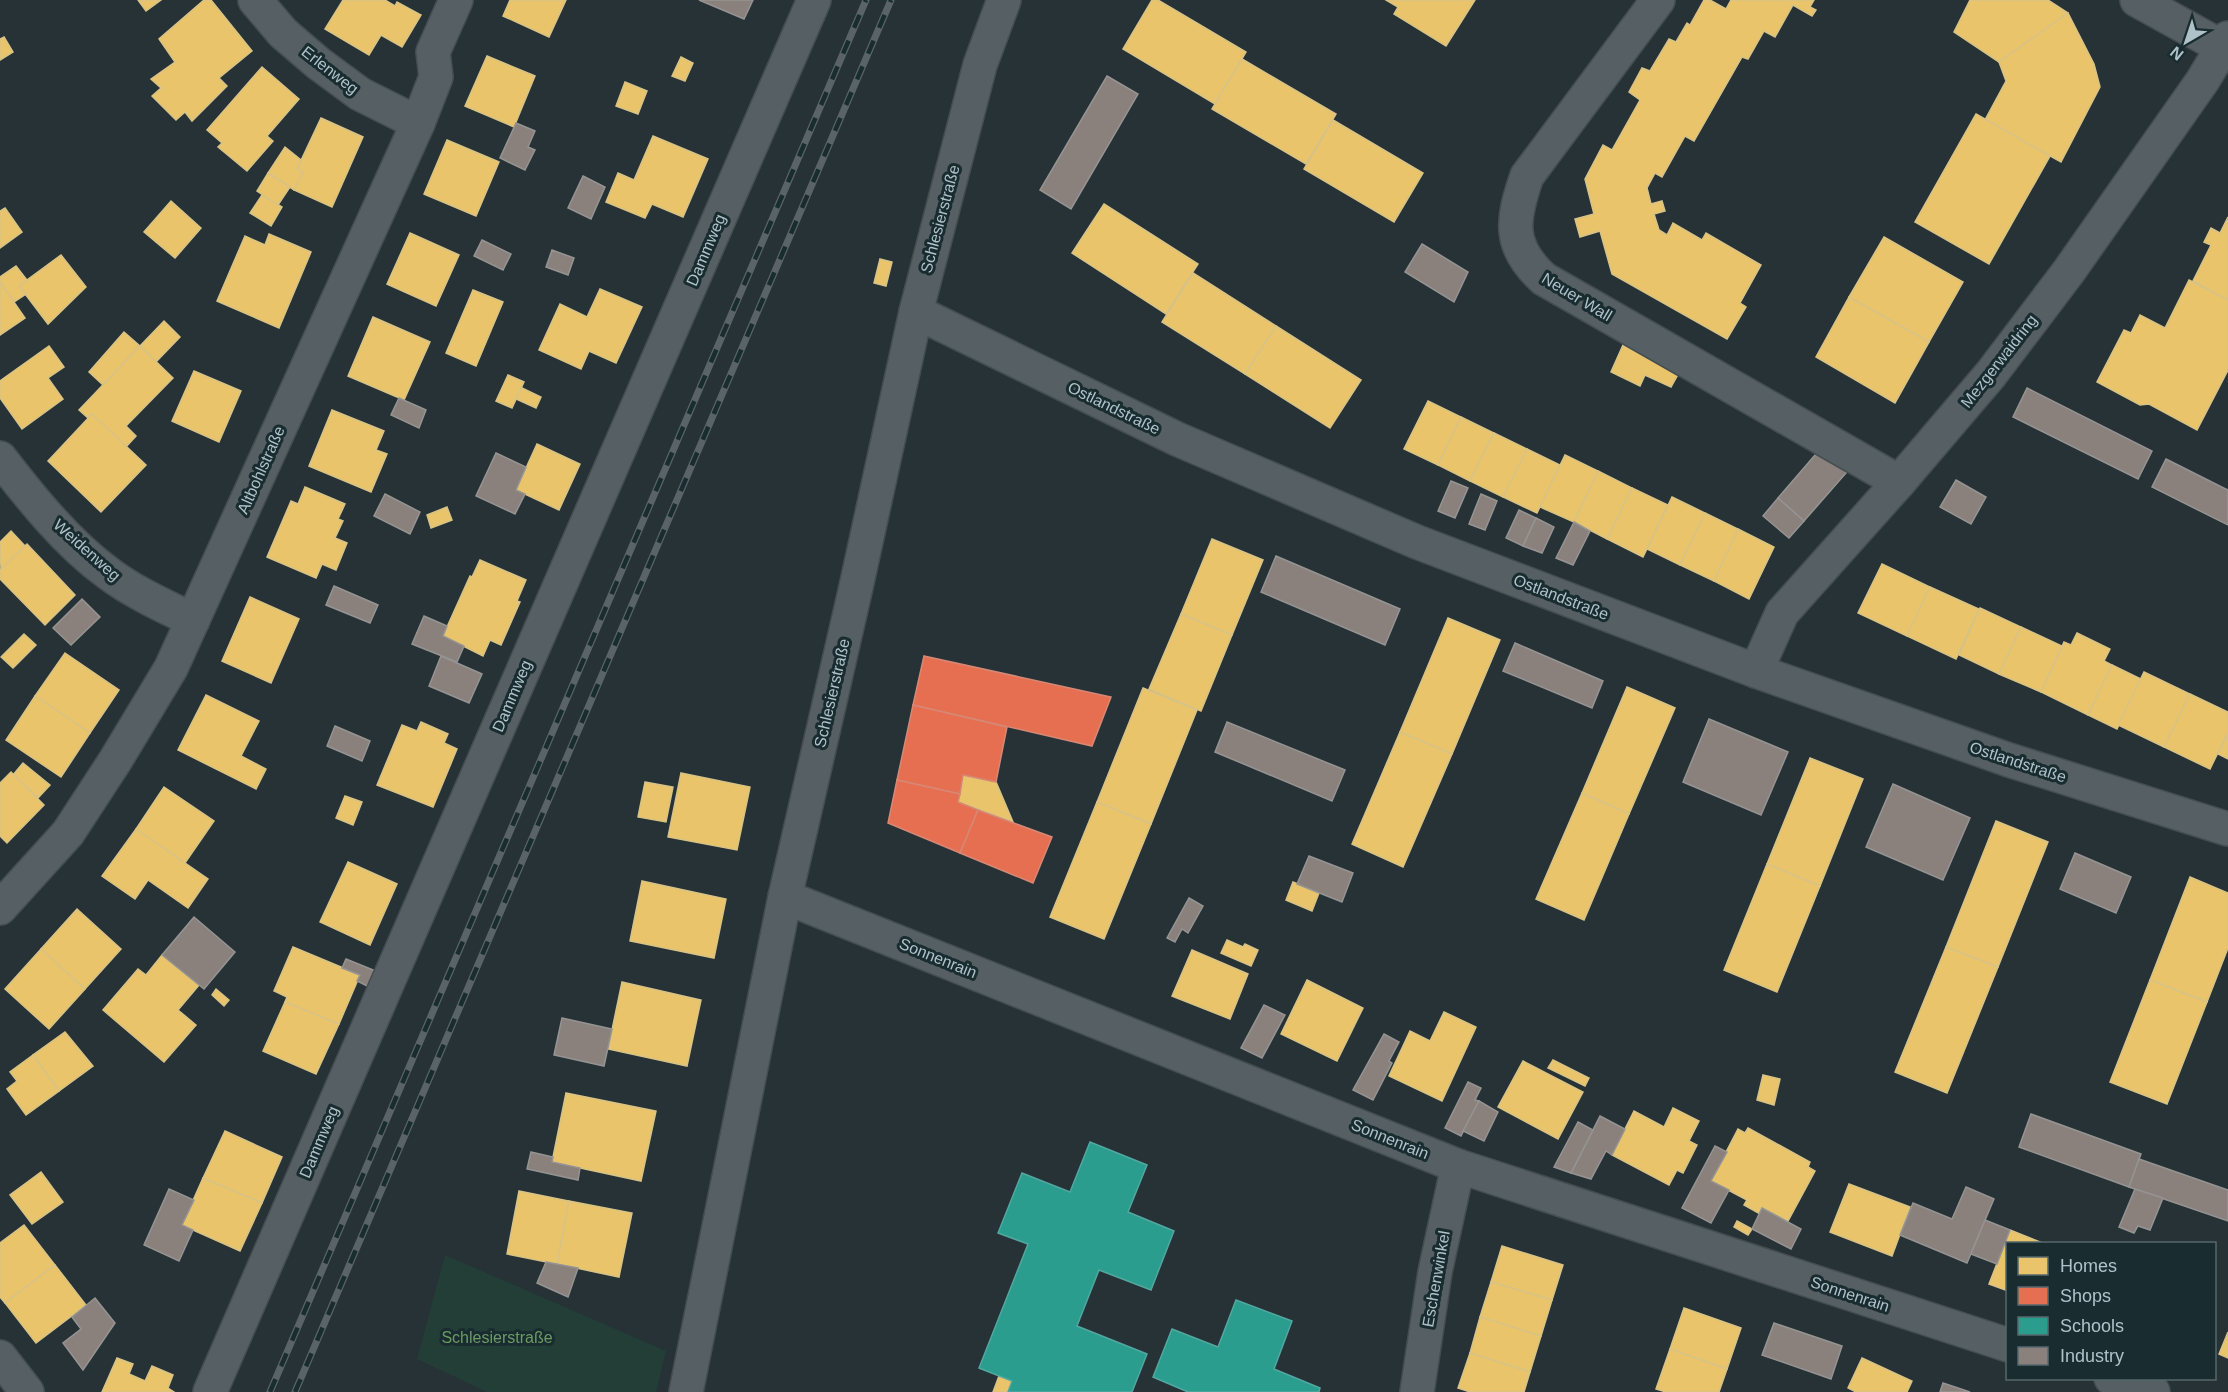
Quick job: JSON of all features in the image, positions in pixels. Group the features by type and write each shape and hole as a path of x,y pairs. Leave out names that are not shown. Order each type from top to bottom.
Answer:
{"street":[{"name":"Erlenweg","path":"255,0 283,33 360,94 418,123"},
{"name":"Altbohlstraße","path":"0,908 68,833 171,668 418,123 436,77 433,52 456,0"},
{"name":"Dammweg","path":"210,1392 814,0"},
{"name":"Schlesierstraße","path":"686,1392 785,897 916,312 980,65 1004,0"},
{"name":"Neuer Wall","path":"1658,0 1527,176 1519,196 1515,216 1519,246 1523,256 1544,279 1899,482"},
{"path":"2137,0 2225,43"},
{"name":"Mezgerwaidring","path":"1756,671 1782,613 1899,482 1991,374 2069,271 2216,87 2225,43"},
{"name":"Ostlandstraße","path":"916,312 1177,439 1417,542 1756,671 2009,760 2228,829"},
{"name":"Weidenweg","path":"0,458 23,488 107,573 147,598 193,620"},
{"name":"Sonnenrain","path":"785,897 1458,1166 2006,1345"},
{"name":"Eschenwinkel","path":"1417,1392 1435,1272 1458,1166"},
{"path":"0,1357 27,1392"},
{"path":"2117,1380 2153,1392"}],"green space":[{"name":"Schlesierstraße","path":"445,1255 666,1351 656,1392 487,1392 417,1359"}],"building: Homes":[{"path":"138,0 161,0 146,11"},
{"path":"204,0 211,0 252,51 219,78 227,86 192,121 185,112 176,120 152,96 161,88 151,79 175,62 159,39"},
{"path":"343,0 385,0 395,6 397,2 421,15 402,47 381,35 369,55 325,29"},
{"path":"510,0 566,0 549,37 503,16"},
{"path":"1152,0 1158,0 1246,52 1215,104 1123,49"},
{"path":"1386,0 1475,0 1446,46 1394,14 1398,7"},
{"path":"1704,0 1710,0 1726,9 1731,0 1814,0 1810,7 1816,10 1812,16 1793,5 1775,37 1764,31 1748,59 1742,57 1694,141 1685,136 1662,177 1655,173 1647,188 1651,204 1662,201 1665,211 1654,214 1659,230 1667,235 1673,223 1702,240 1706,233 1761,265 1740,303 1746,307 1727,339 1612,274 1600,231 1580,237 1575,219 1594,214 1585,179 1603,145 1612,150 1640,100 1629,92 1642,68 1650,71 1669,39 1676,42 1687,23 1690,25"},
{"path":"1970,0 2048,0 2068,13 1999,62 1954,32"},
{"path":"2068,13 2094,64 2100,87 2061,162 1985,120 2006,81 1999,62"},
{"path":"4,37 13,52 0,60 0,39"},
{"path":"487,56 535,76 514,127 465,106"},
{"path":"681,57 693,63 685,81 672,76"},
{"path":"1242,59 1336,114 1306,164 1212,109"},
{"path":"262,67 299,99 267,136 273,141 247,171 218,147 222,143 207,130"},
{"path":"625,82 647,91 638,114 616,106"},
{"path":"1976,114 2050,156 1989,264 1915,222"},
{"path":"321,118 363,137 332,207 294,190 303,172 297,169"},
{"path":"1333,120 1423,173 1394,222 1304,169"},
{"path":"653,136 708,159 683,217 652,204 645,218 606,202 618,173 634,180"},
{"path":"447,140 499,162 476,216 424,194"},
{"path":"285,147 301,160 297,169 303,172 294,190 268,173"},
{"path":"268,173 290,187 278,205 257,191"},
{"path":"262,195 282,207 271,226 250,213"},
{"path":"171,201 201,228 175,258 144,232"},
{"path":"1104,204 1198,264 1166,314 1072,253"},
{"path":"5,208 22,232 0,248 0,211"},
{"path":"2228,217 2228,300 2193,281 2211,245 2204,242 2211,228 2220,233"},
{"path":"410,233 459,255 436,306 387,284"},
{"path":"269,234 311,252 279,328 217,301 245,236 265,245"},
{"path":"1884,237 1963,282 1929,342 1849,297"},
{"path":"61,255 86,287 48,324 19,286"},
{"path":"880,259 892,262 886,286 874,283"},
{"path":"16,266 27,280 19,286 26,294 14,302 0,282 0,277"},
{"path":"1193,273 1276,326 1245,374 1162,322"},
{"path":"2189,280 2228,300 2228,370 2197,430 2149,404 2140,405 2097,382 2124,330 2131,333 2140,315 2165,328"},
{"path":"0,282 25,318 0,335"},
{"path":"600,289 642,307 616,363 589,351 581,369 539,350 560,304 587,317"},
{"path":"473,290 503,302 476,366 446,353"},
{"path":"1849,297 1929,342 1895,403 1816,357"},
{"path":"373,317 430,342 404,400 348,376"},
{"path":"164,321 180,337 156,362 140,346"},
{"path":"1276,326 1361,380 1330,428 1245,374"},
{"path":"124,332 140,346 103,385 89,372"},
{"path":"1623,345 1653,360 1655,356 1681,369 1671,387 1645,375 1640,386 1611,372"},
{"path":"49,346 64,367 48,378 63,399 22,429 0,398 0,381"},
{"path":"140,346 173,378 126,426 136,436 126,447 92,414 88,418 79,410"},
{"path":"194,371 241,391 219,442 172,421"},
{"path":"508,375 524,382 512,408 496,401"},
{"path":"522,388 541,397 536,408 516,399"},
{"path":"1428,401 1461,417 1438,465 1404,449"},
{"path":"332,410 384,431 376,450 387,454 371,492 309,466"},
{"path":"92,414 146,465 101,512 48,461"},
{"path":"1461,417 1494,433 1470,481 1438,465"},
{"path":"1494,433 1527,449 1503,497 1470,481"},
{"path":"537,444 580,464 559,510 516,490"},
{"path":"1527,449 1560,465 1537,513 1503,497"},
{"path":"1565,455 1598,471 1574,522 1540,507"},
{"path":"1598,471 1632,488 1607,539 1574,522"},
{"path":"305,487 345,504 338,519 343,521 335,538 347,543 336,570 322,564 316,578 267,557 291,501 298,504"},
{"path":"1632,488 1668,505 1643,557 1607,539"},
{"path":"1672,497 1705,513 1680,565 1647,549"},
{"path":"447,507 452,520 431,528 427,515"},
{"path":"1705,513 1738,529 1714,581 1680,565"},
{"path":"1738,529 1774,547 1749,599 1714,581"},
{"path":"11,531 25,546 1,569 0,542"},
{"path":"1212,539 1263,560 1232,635 1181,614"},
{"path":"27,544 75,595 45,625 0,579 0,570"},
{"path":"480,560 526,580 517,601 520,602 501,645 490,640 483,656 443,636 470,576 472,577"},
{"path":"1882,564 1930,587 1907,636 1858,613"},
{"path":"1930,587 1979,609 1956,659 1907,636"},
{"path":"250,597 299,619 271,683 222,661"},
{"path":"1980,608 2021,627 1999,674 1959,655"},
{"path":"1181,614 1232,635 1201,711 1149,689"},
{"path":"1448,618 1500,640 1452,754 1400,732"},
{"path":"2021,627 2062,646 2041,692 1999,674"},
{"path":"2077,633 2110,649 2104,661 2112,665 2088,715 2041,692 2064,642 2071,645"},
{"path":"24,634 36,645 13,668 1,657"},
{"path":"65,653 119,690 90,733 35,696"},
{"path":"2112,665 2141,679 2117,729 2088,715"},
{"path":"2144,672 2190,694 2164,747 2118,725"},
{"path":"1627,687 1675,708 1629,814 1582,793"},
{"path":"1143,688 1197,710 1151,824 1097,802"},
{"path":"2190,694 2228,712 2228,732 2210,769 2164,747"},
{"path":"206,695 259,721 241,756 266,769 256,789 178,750"},
{"path":"35,696 90,733 61,777 6,740"},
{"path":"421,722 448,734 444,743 457,749 433,807 377,785 402,725 417,731"},
{"path":"1400,732 1452,754 1403,867 1352,844"},
{"path":"2228,733 2228,759 2218,754"},
{"path":"1810,758 1863,779 1820,886 1767,864"},
{"path":"23,763 50,785 38,798 13,775"},
{"path":"11,772 44,805 7,843 0,836 0,783"},
{"path":"681,773 750,787 737,850 668,837"},
{"path":"963,775 996,782 1013,822 958,802"},
{"path":"645,782 673,787 666,822 638,817"},
{"path":"164,787 214,821 185,863 136,829"},
{"path":"1582,793 1629,814 1584,920 1536,899"},
{"path":"345,796 362,802 353,825 336,818"},
{"path":"1097,802 1151,824 1104,939 1050,917"},
{"path":"1996,821 2048,842 1998,967 1946,947"},
{"path":"136,829 208,879 188,908 148,880 135,899 102,876"},
{"path":"348,862 397,884 370,945 320,922"},
{"path":"1767,864 1820,886 1777,992 1724,970"},
{"path":"2190,877 2228,893 2228,948 2207,1002 2150,980"},
{"path":"642,881 726,899 714,958 630,941"},
{"path":"1293,882 1319,893 1312,911 1286,900"},
{"path":"77,909 121,949 85,989 41,949"},
{"path":"1227,940 1258,950 1251,966 1221,953"},
{"path":"293,947 360,975 339,1024 285,1002 287,997 274,991"},
{"path":"1946,947 1998,967 1947,1093 1895,1072"},
{"path":"41,949 85,989 49,1029 5,989"},
{"path":"1192,950 1248,974 1230,1019 1172,996"},
{"path":"162,955 199,985 178,1010 196,1025 164,1062 103,1010 138,969 146,975"},
{"path":"1307,980 1363,1008 1337,1061 1281,1034"},
{"path":"2150,980 2207,1002 2167,1104 2110,1082"},
{"path":"622,982 701,1000 687,1066 608,1049"},
{"path":"216,989 229,1000 224,1006 212,995"},
{"path":"285,1002 339,1024 316,1074 263,1051"},
{"path":"1444,1012 1476,1027 1442,1101 1389,1076 1410,1031 1430,1041"},
{"path":"65,1032 93,1066 59,1091 33,1055"},
{"path":"33,1055 59,1091 26,1115 7,1089 17,1081 10,1072"},
{"path":"1553,1060 1589,1078 1585,1086 1548,1068"},
{"path":"1523,1061 1583,1092 1558,1139 1498,1107"},
{"path":"1763,1075 1780,1079 1774,1105 1757,1100"},
{"path":"566,1093 656,1111 641,1181 552,1162"},
{"path":"1673,1108 1699,1121 1689,1141 1697,1145 1683,1173 1677,1170 1669,1185 1612,1155 1634,1111 1664,1127"},
{"path":"1748,1128 1810,1162 1808,1167 1815,1171 1788,1221 1762,1208 1760,1214 1744,1205 1747,1200 1711,1181 1738,1129 1745,1133"},
{"path":"225,1131 282,1157 262,1203 203,1178"},
{"path":"41,1172 63,1202 32,1224 10,1195"},
{"path":"203,1178 262,1203 240,1251 182,1225"},
{"path":"1849,1184 1910,1207 1892,1256 1830,1232"},
{"path":"519,1191 569,1201 557,1264 507,1254"},
{"path":"569,1201 632,1213 619,1277 557,1264"},
{"path":"1737,1221 1752,1229 1748,1235 1734,1227"},
{"path":"24,1225 55,1265 5,1303 0,1297 0,1243"},
{"path":"2010,1230 2040,1242 2006,1242 2006,1290 1989,1284"},
{"path":"1502,1246 1563,1265 1552,1300 1491,1282"},
{"path":"55,1265 86,1305 36,1343 5,1303"},
{"path":"1491,1282 1552,1300 1541,1336 1480,1317"},
{"path":"1684,1308 1741,1328 1727,1369 1670,1349"},
{"path":"1480,1317 1541,1336 1530,1372 1470,1353"},
{"path":"2228,1332 2228,1358 2219,1354"},
{"path":"1670,1349 1727,1369 1719,1392 1666,1392 1656,1389"},
{"path":"1470,1353 1530,1372 1524,1392 1470,1392 1458,1388"},
{"path":"117,1358 133,1364 129,1374 145,1381 152,1366 173,1375 168,1388 174,1392 102,1392"},
{"path":"1862,1358 1912,1381 1907,1392 1856,1392 1848,1388"},
{"path":"999,1376 1012,1381 1008,1392 993,1392"}],"building: Shops":[{"path":"924,656 1111,697 1092,746 913,705"},
{"path":"913,705 1007,727 996,782 963,775 960,794 897,780"},
{"path":"897,780 960,794 958,802 978,810 960,853 888,823"},
{"path":"978,810 1052,837 1033,883 960,853"}],"building: Schools":[{"path":"1090,1142 1147,1165 1128,1212 1174,1231 1151,1290 1099,1270 1077,1326 1147,1354 1132,1392 1008,1392 1012,1381 979,1368 1028,1244 998,1233 1022,1173 1070,1192"},
{"path":"1236,1300 1292,1321 1274,1369 1320,1388 1319,1392 1188,1392 1153,1377 1172,1329 1218,1347"}],"building: Industry":[{"path":"699,0 753,0 744,19"},
{"path":"1107,76 1138,94 1071,209 1040,190"},
{"path":"516,123 535,131 528,147 535,150 525,170 500,158"},
{"path":"583,176 605,187 591,219 568,208"},
{"path":"482,240 511,254 503,270 474,256"},
{"path":"1422,244 1468,272 1454,302 1405,272"},
{"path":"552,250 574,258 568,275 546,267"},
{"path":"2027,388 2152,451 2138,479 2013,417"},
{"path":"399,398 426,410 419,428 391,415"},
{"path":"1822,447 1853,465 1804,521 1778,498"},
{"path":"496,453 526,467 516,490 525,494 515,514 476,496"},
{"path":"2166,459 2228,490 2228,525 2152,487"},
{"path":"1956,480 1986,497 1971,524 1940,507"},
{"path":"1451,481 1468,488 1455,518 1438,511"},
{"path":"385,494 420,512 410,534 374,516"},
{"path":"1481,494 1497,501 1485,530 1469,524"},
{"path":"1778,498 1804,521 1789,538 1763,516"},
{"path":"1519,510 1536,518 1523,546 1506,538"},
{"path":"1536,518 1554,527 1542,553 1523,546"},
{"path":"1574,522 1590,531 1573,565 1556,558"},
{"path":"1276,556 1400,609 1385,645 1261,592"},
{"path":"334,586 378,605 370,623 326,605"},
{"path":"82,599 100,617 71,645 53,628"},
{"path":"424,616 447,626 443,636 464,646 457,662 412,644"},
{"path":"1515,643 1603,681 1592,708 1503,671"},
{"path":"441,656 482,674 469,703 429,686"},
{"path":"1709,719 1788,752 1761,815 1683,782"},
{"path":"1227,722 1345,770 1332,801 1215,752"},
{"path":"335,726 370,741 362,761 327,746"},
{"path":"1893,784 1970,818 1943,880 1866,847"},
{"path":"2075,853 2131,877 2116,913 2060,889"},
{"path":"1309,856 1353,873 1342,902 1297,884"},
{"path":"1189,898 1203,906 1188,933 1182,929 1175,942 1167,938"},
{"path":"194,917 235,952 204,989 162,955"},
{"path":"346,959 378,972 371,988 357,981 360,975 342,968"},
{"path":"1264,1005 1285,1015 1262,1058 1241,1048"},
{"path":"562,1018 612,1029 604,1066 554,1055"},
{"path":"1384,1034 1399,1042 1389,1061 1392,1063 1373,1100 1353,1090"},
{"path":"1468,1082 1481,1088 1475,1100 1479,1101 1461,1136 1445,1128"},
{"path":"1479,1101 1498,1112 1484,1141 1463,1131"},
{"path":"2031,1114 2141,1154 2129,1187 2019,1147"},
{"path":"1600,1116 1625,1129 1612,1155 1606,1151 1591,1179 1571,1173"},
{"path":"1578,1122 1593,1130 1571,1173 1554,1167"},
{"path":"1715,1146 1727,1152 1711,1181 1729,1190 1711,1223 1682,1208"},
{"path":"531,1152 553,1157 552,1162 580,1168 578,1180 527,1169"},
{"path":"2139,1159 2228,1190 2228,1221 2129,1187"},
{"path":"1966,1187 1994,1199 1967,1263 1900,1235 1913,1203 1952,1219"},
{"path":"169,1189 194,1200 182,1225 193,1230 179,1261 144,1245"},
{"path":"2135,1189 2163,1198 2150,1230 2138,1226 2134,1233 2119,1227"},
{"path":"1762,1208 1801,1229 1791,1249 1752,1229"},
{"path":"1985,1220 2010,1230 1997,1264 1971,1254"},
{"path":"546,1262 578,1268 568,1297 537,1283"},
{"path":"95,1298 115,1323 83,1370 63,1343 81,1329 72,1317"},
{"path":"1774,1323 1842,1346 1831,1379 1762,1355"},
{"path":"1943,1383 1970,1392 1940,1392"}],"railway":[{"path":"270,1392 866,0"},
{"path":"295,1392 891,0"}]}
